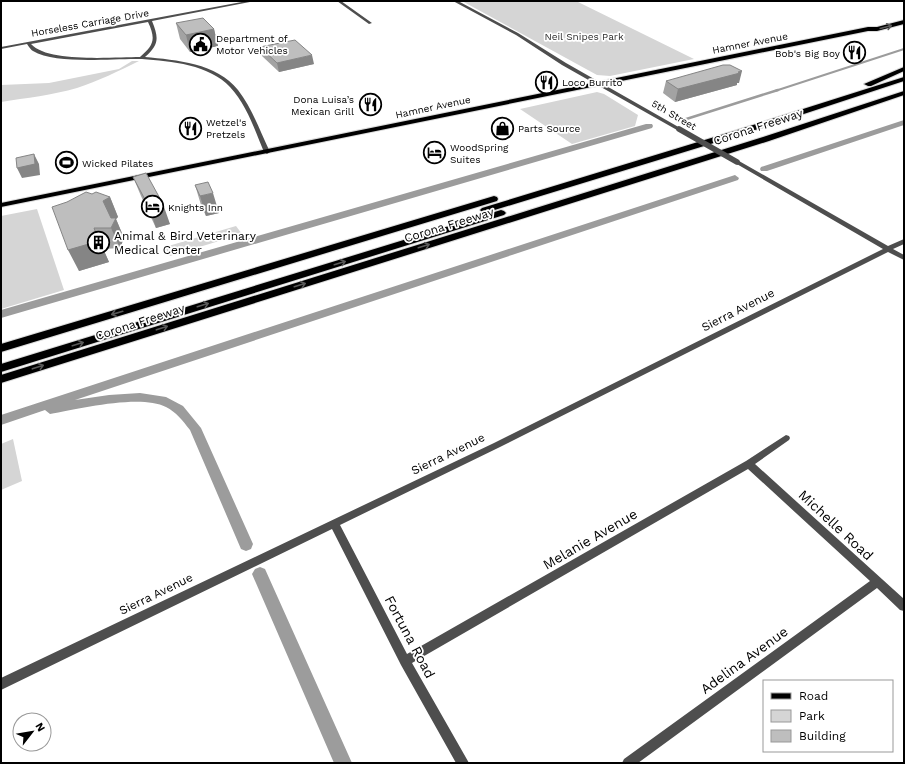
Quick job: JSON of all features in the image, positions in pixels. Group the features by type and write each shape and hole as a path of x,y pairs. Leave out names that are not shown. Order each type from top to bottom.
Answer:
{"highway":[{"name":"Corona Freeway","path":"1,348 742,125 904,71"},
{"path":"1,368 297,272 904,79"},
{"path":"1,359 297,272 742,138 904,87"},
{"name":"Corona Freeway","path":"1,379 766,139 904,93"},
{"path":"202,288 297,272"},
{"path":"212,312 297,272"}],"main road":[{"name":"Hamner Avenue","path":"868,29 868,26 897,18"},
{"name":"Hamner Avenue","path":"1,205 868,29 877,29 904,22"}],"street":[{"name":"Horseless Carriage Drive","path":"1,48 253,1"},
{"path":"339,1 370,23"},
{"name":"5th Street","path":"455,1 517,34 564,64 904,258"},
{"path":"141,58 151,50 156,40 155,31 150,21"},
{"path":"28,43 33,51 58,56 82,58 141,58 173,61 198,67 231,85 247,109 267,152"},
{"name":"Sierra Avenue","path":"1,684 606,391 904,241"},
{"name":"Melanie Avenue","path":"406,661 749,464 786,438"},
{"name":"Michelle Road","path":"749,464 904,606"},
{"name":"Fortuna Road","path":"334,523 406,661 463,763"},
{"name":"Adelina Avenue","path":"628,763 877,582"}],"green space":[{"name":"Neil Snipes Park","path":"462,1 576,1 694,59 610,76 597,75"},
{"path":"132,61 139,61 108,76 77,88 1,102 1,85 49,83 119,69"},
{"path":"597,92 604,94 638,115 635,126 572,144 520,109"},
{"path":"37,209 64,290 1,309 1,216"},
{"path":"236,226 242,234 170,256 165,247"},
{"path":"13,439 22,481 1,490 1,444"}],"building":[{"path":"203,18 214,29 186,35 176,23"},
{"path":"295,40 312,55 277,63 260,47"},
{"path":"723,65 730,65 742,71 738,72 740,73 678,89 666,81"},
{"path":"34,154 35,164 17,168 16,158"},
{"path":"146,173 163,204 149,207 133,177"},
{"path":"208,182 213,193 200,196 195,185"},
{"path":"86,192 92,194 96,192 110,197 103,201 111,218 116,218 111,228 94,228 99,241 68,250 52,207 67,202"}],"waterway":[{"path":"775,91 904,49"},
{"path":"680,121 778,90"},
{"path":"764,169 904,122"},
{"path":"1,314 649,126"},
{"path":"1,420 735,178"},
{"path":"50,409 125,398 154,399 166,402 175,407 186,416 195,428 246,544"},
{"path":"260,574 343,763"}],"place":[{"name":"Department of Motor Vehicles","path":"200,44"},
{"name":"Bob's Big Boy","path":"855,53"},
{"name":"Loco Burrito","path":"546,82"},
{"name":"Dona Luisa’s Mexican Grill","path":"370,105"},
{"name":"Wetzel's Pretzels","path":"191,128"},
{"name":"Parts Source","path":"502,128"},
{"name":"WoodSpring Suites","path":"434,153"},
{"name":"Wicked Pilates","path":"66,163"},
{"name":"Knights Inn","path":"153,207"},
{"name":"Animal & Bird Veterinary Medical Center","path":"99,243"}]}
